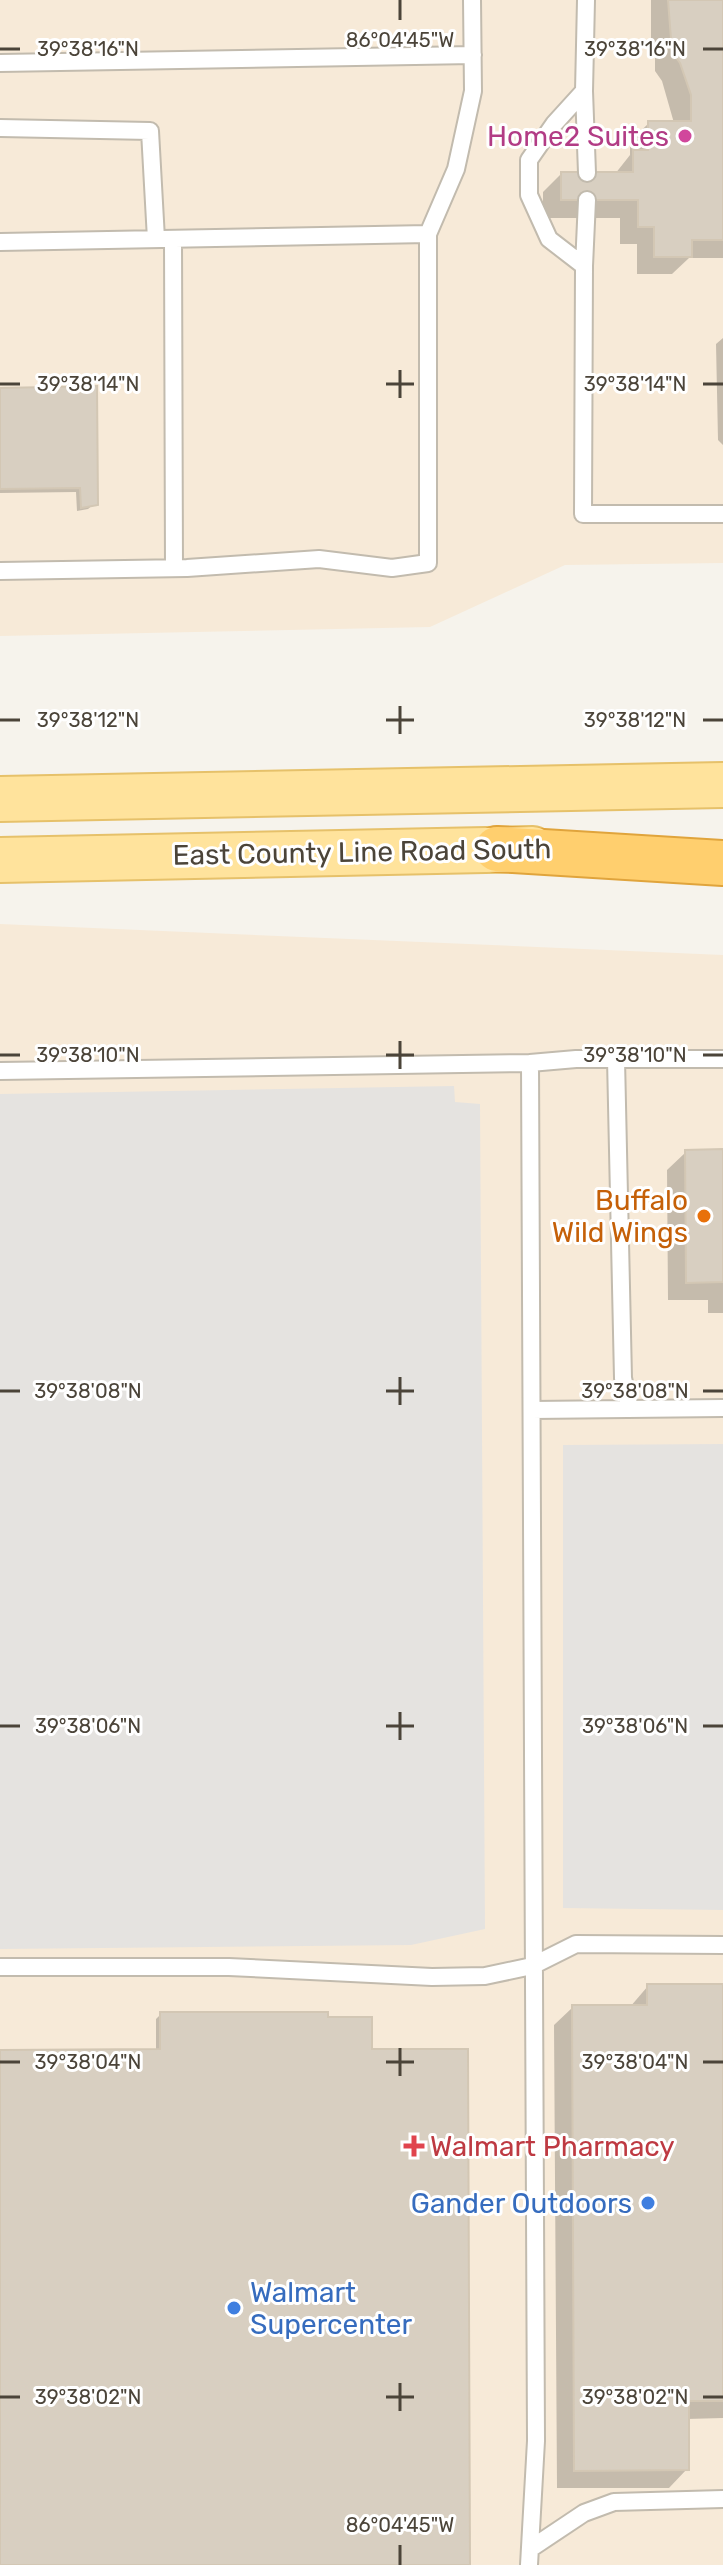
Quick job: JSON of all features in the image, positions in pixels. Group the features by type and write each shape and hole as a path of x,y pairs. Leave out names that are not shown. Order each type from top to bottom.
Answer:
{"highway":[{"path":"497,849 723,863"}],"main road":[{"path":"0,799 723,785"},
{"name":"East County Line Road South","path":"0,860 723,844"}],"lane":[{"path":"0,571 174,568 319,559 392,568 428,563 428,234 456,169 473,91 472,0"},
{"path":"586,0 584,91 587,173"},
{"path":"0,63 473,55"},
{"path":"584,91 554,124 529,160 529,195 549,239 584,266"},
{"path":"0,128 150,131 165,239 174,568"},
{"path":"587,200 583,514 723,514"},
{"path":"0,242 428,234"},
{"path":"616,1059 623,1378 630,1409"},
{"path":"0,1071 723,1059"},
{"path":"529,2557 536,2441 530,1063"},
{"path":"532,1410 723,1408"},
{"path":"0,1967 229,1967 432,1977 485,1976 532,1966 576,1944 723,1945"},
{"path":"529,2557 584,2513 614,2502 723,2499"}],"shaded area":[{"path":"0,0 723,0 723,563 565,565 430,627 0,636"},
{"path":"0,924 723,955 723,2565 0,2565"},
{"path":"454,1086 455,1102 480,1104 485,1929 411,1945 0,1949 0,1094"},
{"path":"723,1444 723,1910 563,1908 563,1445"}],"building":[{"name":"Home2 Suites","path":"668,0 723,0 723,240 692,240 692,257 654,257 654,227 638,227 638,200 561,200 561,172 633,172 633,150 648,150 648,121 691,121 691,95 680,63 672,52"},
{"path":"97,386 98,505 81,508 80,488 0,489 0,388"},
{"name":"Buffalo Wild Wings","path":"723,1149 723,1282 686,1283 685,1150"},
{"name":"Gander Outdoors","path":"647,1984 723,1984 723,2401 689,2401 689,2470 574,2471 572,2005 647,2005"},
{"name":"Walmart Supercenter","path":"160,2012 328,2012 328,2017 372,2017 372,2049 468,2049 470,2565 0,2565 0,2050 160,2049"}],"place":[{"name":"Home2 Suites","path":"685,136"},
{"name":"Buffalo Wild Wings","path":"704,1216"},
{"name":"Walmart Pharmacy","path":"414,2146"},
{"name":"Gander Outdoors","path":"648,2203"},
{"name":"Walmart Supercenter","path":"234,2308"}]}
